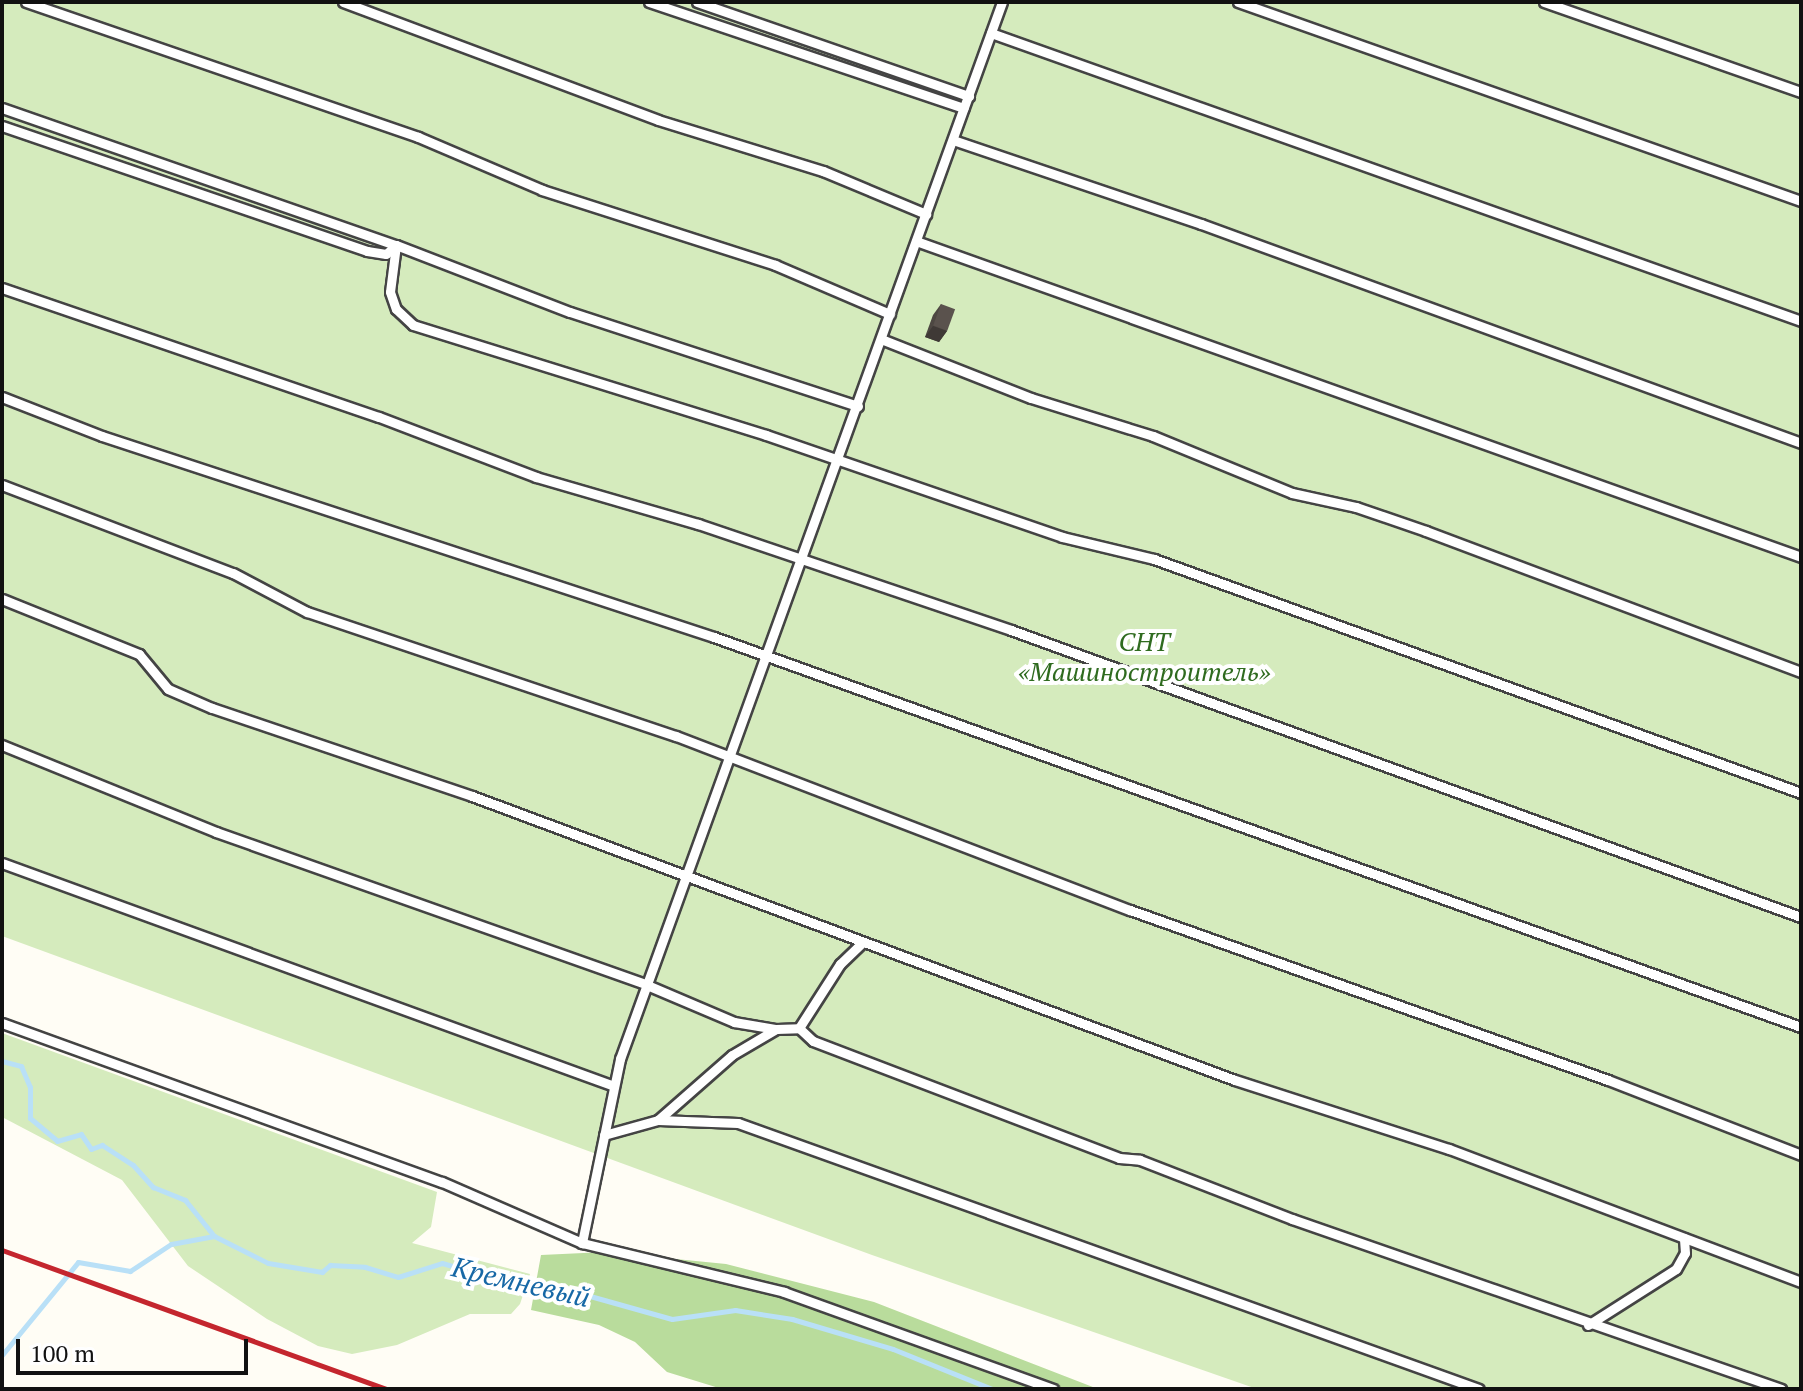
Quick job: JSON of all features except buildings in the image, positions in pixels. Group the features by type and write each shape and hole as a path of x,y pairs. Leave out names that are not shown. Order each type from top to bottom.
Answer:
{"lane":[{"path":"26,2 418,137 542,190 775,265 890,314"},
{"path":"343,2 658,120 823,171 926,214"},
{"path":"649,2 964,108"},
{"path":"697,2 969,96"},
{"path":"582,1243 614,1086 647,985 768,658 1002,2"},
{"path":"1238,2 1801,201"},
{"path":"1544,2 1801,92"},
{"path":"991,33 1801,321"},
{"path":"2,108 396,245 570,312 858,406"},
{"path":"2,126 367,251 386,254 396,245"},
{"path":"953,140 1201,224 1801,443"},
{"path":"916,241 1801,557"},
{"path":"396,245 390,292 396,309 413,325 838,460 1062,537 1168,564 1801,793"},
{"path":"2,288 379,417 536,477 698,524 802,563 1011,630 1801,917"},
{"path":"881,339 1031,398 1153,436 1292,493 1426,531 1801,672"},
{"path":"2,397 102,436 768,658 1801,1027"},
{"path":"2,485 233,573 307,612 732,756 1130,910 1608,1080 1801,1155"},
{"path":"2,599 139,654 168,689 212,708 472,796 1235,1080 1449,1149 1801,1282"},
{"path":"2,745 216,832 647,985 734,1022 776,1029 799,1028 813,1041 908,1079 1588,1325 1781,1389"},
{"path":"2,863 614,1086"},
{"path":"799,1028 840,964 862,943"},
{"path":"2,1023 14,1024 442,1182 582,1243 784,1292 1053,1389"},
{"path":"658,1120 708,1073 776,1029"},
{"path":"604,1135 658,1120 738,1123 1479,1389"},
{"path":"1588,1325 1676,1269 1685,1253 1684,1238"}],"green space":[{"name":"СНТ «Машиностроитель»","path":"2,2 1801,2 1801,1389 1257,1389 872,1255 2,936"},
{"path":"2,1033 437,1192 431,1227 412,1243 530,1274 520,1304 511,1314 470,1314 397,1345 352,1354 318,1346 267,1319 188,1266 122,1180 2,1117"},
{"path":"605,1252 726,1264 874,1302 1098,1389 722,1389 667,1372 635,1342 599,1325 531,1310 541,1255"}],"waterway":[{"name":"Кремневый","path":"2,1061 21,1066 30,1087 30,1118 57,1141 81,1134 91,1149 102,1145 133,1165 153,1187 185,1200 214,1236 268,1263 322,1272 330,1265 365,1267 398,1277 442,1263 520,1286 536,1285 551,1293 590,1296 672,1319 735,1310 792,1319 893,1349 992,1389"},
{"path":"2,1355 78,1262 130,1271 171,1244 214,1236"}],"railway":[{"path":"2,1250 387,1389"}]}
